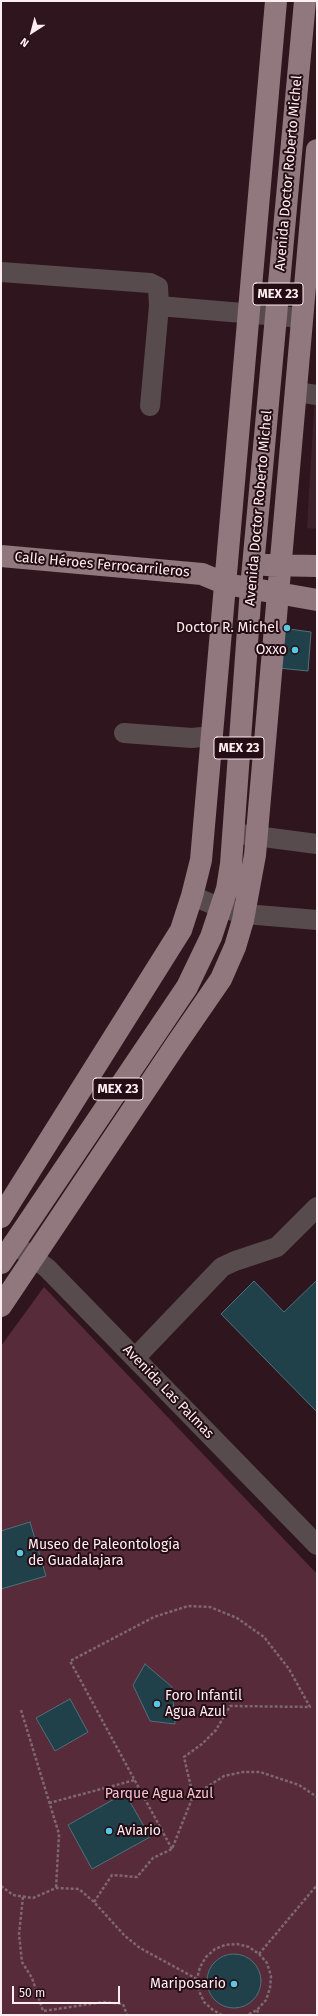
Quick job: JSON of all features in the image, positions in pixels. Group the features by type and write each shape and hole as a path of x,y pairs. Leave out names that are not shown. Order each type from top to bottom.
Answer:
{"main road":[{"name":"Avenida Doctor Roberto Michel","path":"1,1217 181,930 192,896 201,860 276,1"},
{"name":"Avenida Doctor Roberto Michel","path":"1,1263 13,1243 187,987 208,944 222,908 229,876 233,838 251,588 305,1"},
{"name":"Avenida Doctor Roberto Michel","path":"1,1306 174,1046 221,979 235,947 245,914 253,870 257,835 281,566 306,393 302,318 317,150"},
{"path":"256,226 284,227"},
{"path":"231,522 257,524"},
{"name":"Calle Héroes Ferrocarrileros","path":"1,556 226,575 254,564 317,566"},
{"name":"Calle Héroes Ferrocarrileros","path":"226,575 251,588 317,600"},
{"path":"220,646 247,648"},
{"path":"216,690 244,691"},
{"path":"205,806 235,804 264,751"},
{"path":"202,840 233,838"},
{"path":"155,972 187,987 206,1002"},
{"path":"128,1016 174,1046"},
{"path":"32,1168 55,1182"}],"street":[{"path":"1,272 150,283 158,287 159,306 150,406"},
{"path":"159,306 302,318"},
{"path":"124,732 192,738 211,736"},
{"path":"233,838 257,835 317,844"},
{"path":"192,896 222,908 245,914 317,920"},
{"path":"135,1358 222,1267 277,1247 317,1207"},
{"name":"Avenida Las Palmas","path":"13,1243 33,1256 47,1268 317,1545"}],"path":[{"path":"94,1902 112,1875 137,1877 153,1858 172,1849 193,1796 184,1757 202,1744 216,1730 230,1706 310,1707 290,1669 264,1637 237,1618 210,1607 188,1606 154,1617 70,1661 172,1849"},
{"path":"21,1710 59,1834 56,1888"},
{"path":"193,1796 224,1776 243,1772 260,1772 279,1777 299,1785 317,1797"},
{"path":"49,1803 135,1780"},
{"path":"259,1954 317,1885"},
{"path":"1,1886 13,1895 34,1898 56,1888 78,1889 94,1902 124,1936 140,1948 198,1979"},
{"path":"23,1896 19,1934 22,1962 32,1978 44,2015"},
{"path":"222,2015 213,2010 204,2002 199,1991 198,1979 200,1968 206,1957 215,1950 226,1945 238,1944 249,1947 259,1954 267,1964 269,1970 270,1988 266,2000 257,2010 247,2015"},
{"path":"43,2011 104,2002 123,2004 127,2015"},
{"path":"257,2010 259,2015"}],"shaded area":[{"path":"317,360 317,529 307,528"}],"green space":[{"name":"Parque Agua Azul","path":"44,1287 317,1574 317,2015 1,2015 1,1346"}],"building":[{"name":"Oxxo","path":"282,628 311,632 308,671 278,668"},
{"path":"317,1280 317,1412 221,1314 254,1281 284,1312"},
{"name":"Museo de Paleontología de Guadalajara","path":"30,1522 46,1576 1,1589 1,1531"},
{"name":"Foro Infantil Agua Azul","path":"145,1664 172,1687 175,1724 150,1721 133,1685"},
{"path":"70,1699 88,1732 55,1751 36,1718"},
{"name":"Aviario","path":"125,1793 150,1837 92,1869 68,1825"},
{"name":"Mariposario","path":"229,1954 239,1954 249,1958 257,1966 261,1976 261,1986 257,1996 249,2004 239,2008 229,2008 219,2004 211,1996 207,1986 207,1976 211,1966 219,1958"}],"place":[{"name":"Doctor R. Michel","path":"287,628"},
{"name":"Oxxo","path":"295,650"},
{"name":"Museo de Paleontología de Guadalajara","path":"20,1553"},
{"name":"Foro Infantil Agua Azul","path":"157,1704"},
{"name":"Aviario","path":"109,1831"},
{"name":"Mariposario","path":"234,1984"}]}
